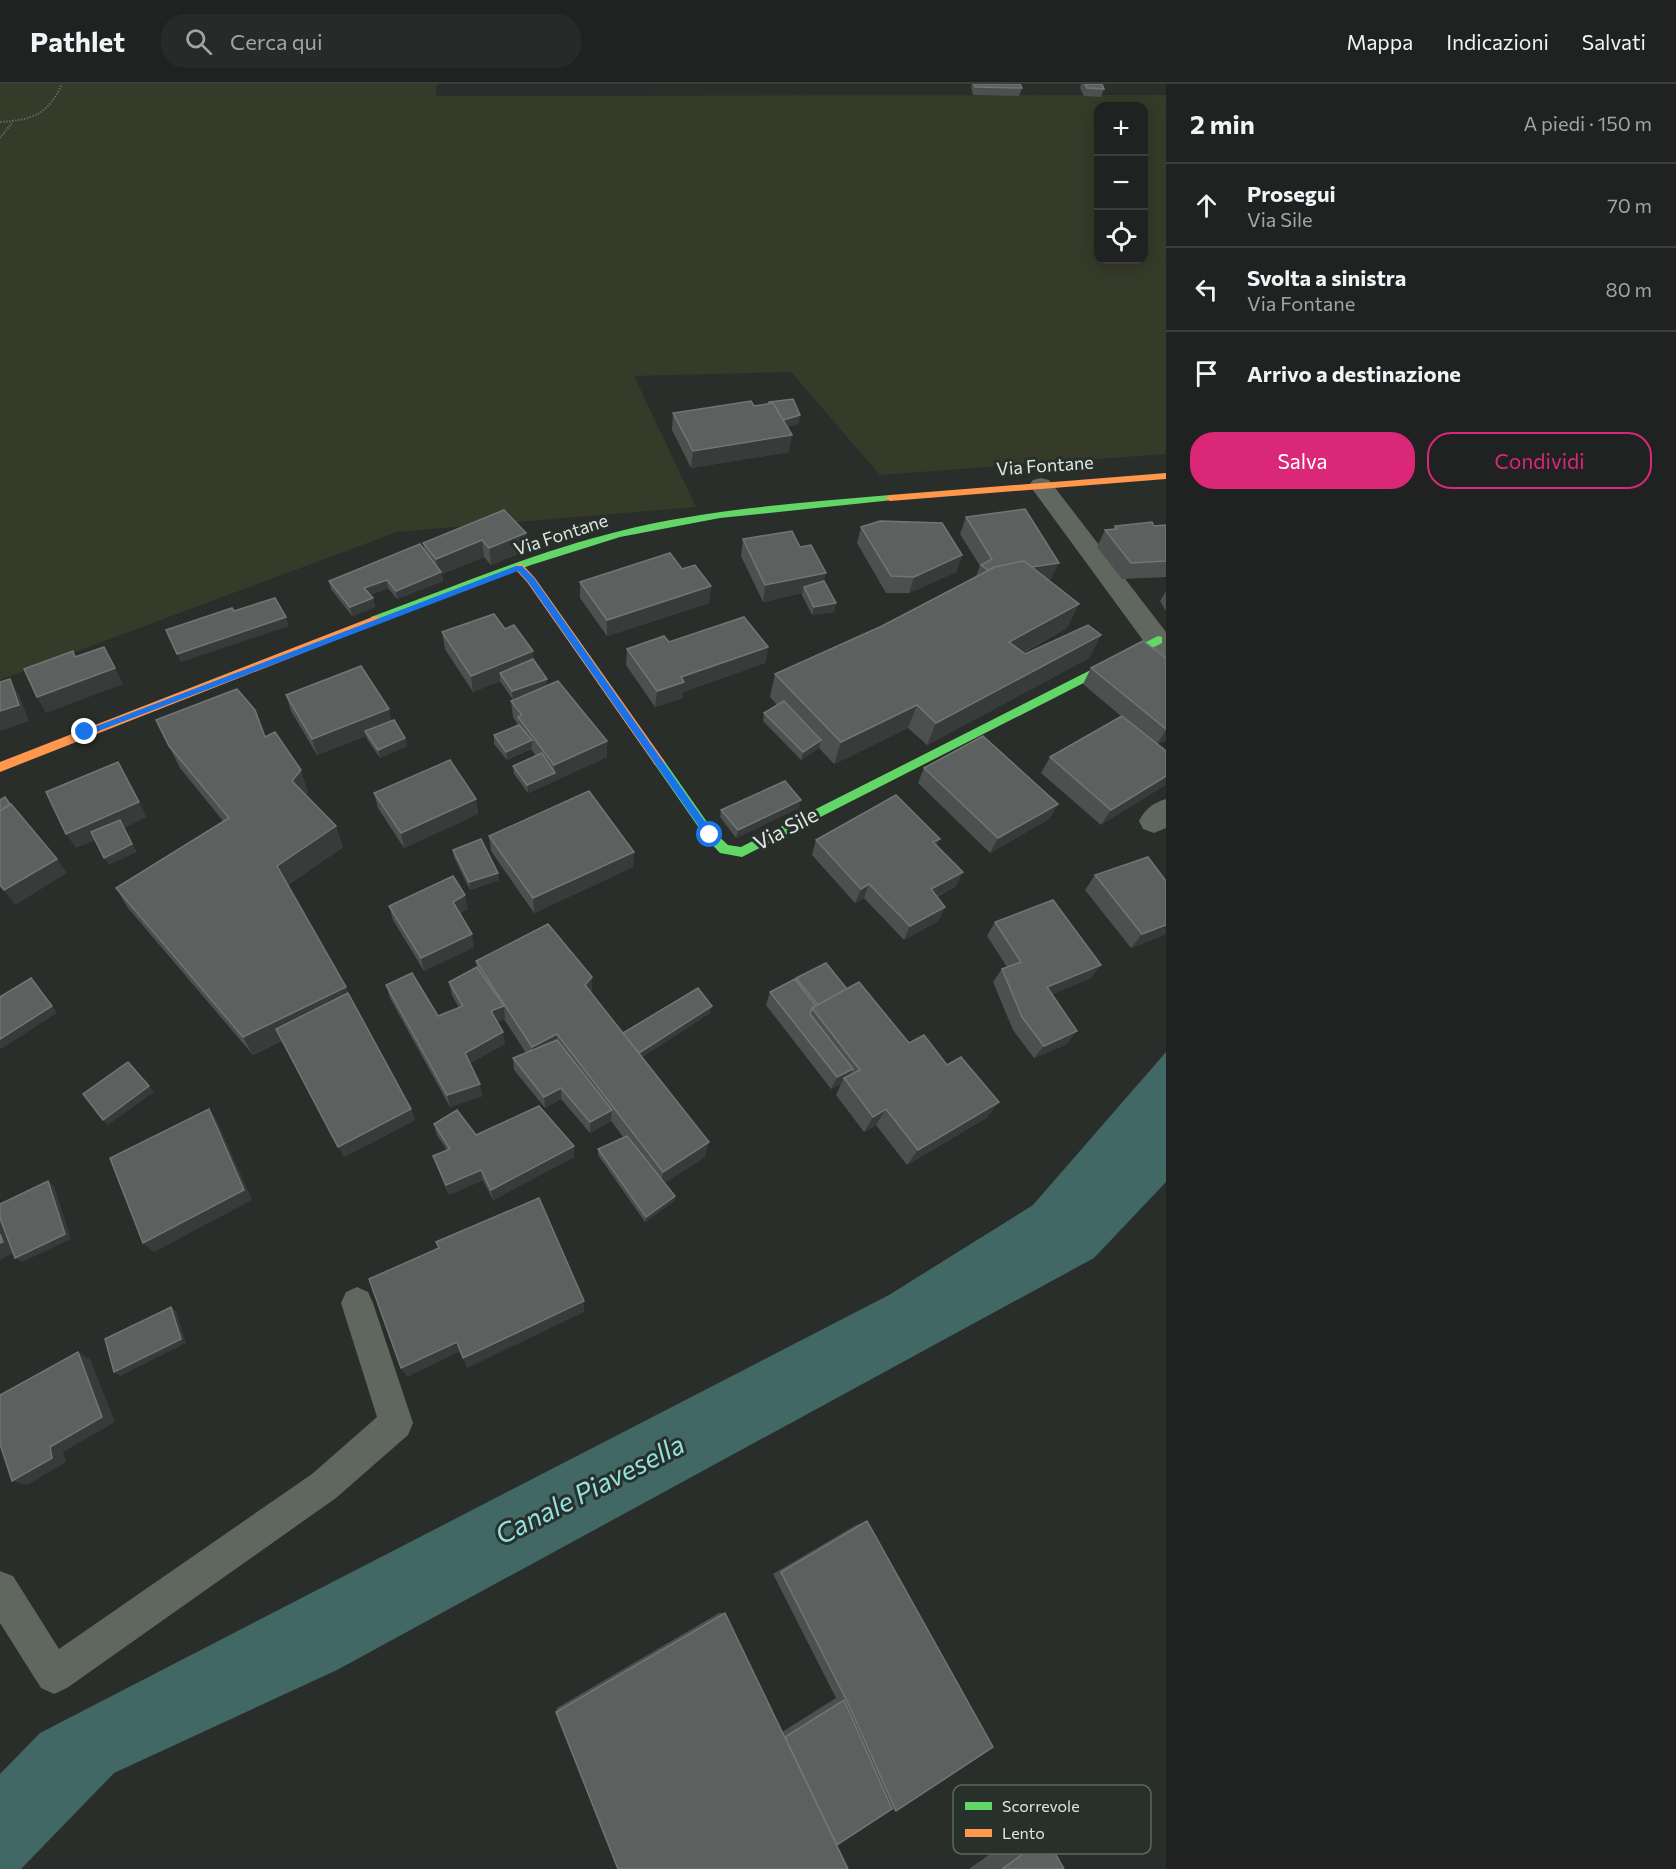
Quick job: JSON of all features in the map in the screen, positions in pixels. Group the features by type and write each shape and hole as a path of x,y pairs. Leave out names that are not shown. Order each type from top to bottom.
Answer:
{"street":[{"name":"Via Fontane","path":"0,767 373,621 519,567 619,534 728,513 1166,476"},
{"name":"Via Sile","path":"519,567 531,580 710,835 724,849 742,852 1162,645 1041,485"}],"lane":[{"path":"0,1589 54,1676 324,1486 396,1423 357,1303"}],"path":[{"path":"0,122 12,123 27,120 52,104 62,84"},
{"path":"0,138 12,123"}],"green space":[{"path":"0,84 437,84 436,96 1166,95 1166,454 880,475 791,372 634,376 696,507 397,532 0,680"}],"water":[{"name":"Canale Piavesella","path":"1166,1052 1166,1182 1094,1258 337,1670 114,1773 21,1869 0,1869 0,1774 40,1733 889,1295 1033,1205"}],"building":[{"path":"974,84 1020,84 1022,88 975,87"},
{"path":"1085,84 1102,84 1104,89 1087,88"},
{"path":"793,399 800,415 783,420 773,403 769,402"},
{"path":"751,401 754,406 773,403 792,435 693,451 673,413"},
{"path":"1025,509 1059,563 1032,567 1024,561 988,570 981,565 992,559 966,517"},
{"path":"504,510 526,533 489,548 482,540 436,559 423,543"},
{"path":"880,521 942,523 962,555 914,577 891,576 861,527"},
{"path":"1152,522 1154,526 1166,525 1166,561 1131,563 1105,530 1117,529 1115,526"},
{"path":"792,531 800,547 811,545 826,573 765,585 743,539"},
{"path":"420,544 441,572 396,591 387,580 364,588 373,598 350,607 329,581"},
{"path":"670,553 682,569 695,565 711,586 607,620 580,582"},
{"path":"1024,561 1079,604 1009,642 1025,654 1088,625 1101,635 936,723 917,705 841,742 775,674 882,626 995,567"},
{"path":"824,581 836,603 814,607 804,587"},
{"path":"275,598 286,617 177,654 166,630 232,608 234,611"},
{"path":"494,614 505,629 514,625 533,651 471,676 442,632"},
{"path":"744,617 768,647 681,677 684,682 657,691 627,649 664,636 669,642"},
{"path":"1143,641 1166,658 1166,729 1091,668"},
{"path":"104,647 115,668 37,697 24,669 73,651 75,657"},
{"path":"533,659 547,679 512,691 500,673"},
{"path":"361,666 389,709 312,739 286,695"},
{"path":"10,679 19,705 0,711 0,682"},
{"path":"558,681 607,741 554,765 518,717 522,715 511,701"},
{"path":"237,689 255,710 265,737 275,732 301,770 292,781 336,826 277,866 346,987 243,1037 116,888 229,818 169,746 156,720"},
{"path":"784,701 821,740 803,752 764,713"},
{"path":"1122,716 1166,751 1166,776 1111,810 1050,757"},
{"path":"394,720 405,738 378,750 365,731"},
{"path":"519,725 532,740 506,752 494,735"},
{"path":"983,736 1058,804 998,838 924,768"},
{"path":"542,753 555,773 527,785 513,766"},
{"path":"450,760 476,799 401,833 374,793"},
{"path":"118,762 139,802 66,834 46,792"},
{"path":"785,781 801,800 738,830 721,810"},
{"path":"589,791 634,852 533,898 489,836"},
{"path":"896,795 940,839 933,842 963,872 931,889 945,907 910,926 869,884 861,889 816,840"},
{"path":"5,797 10,804 0,811 0,800"},
{"path":"11,804 57,859 4,890 0,885 0,811"},
{"path":"120,820 132,844 104,858 91,832"},
{"path":"481,839 498,873 469,882 453,850"},
{"path":"1148,857 1166,881 1166,925 1142,934 1095,875"},
{"path":"453,876 465,895 453,902 472,934 421,958 389,906"},
{"path":"1053,900 1101,965 1047,987 1077,1031 1044,1046 1022,1017 1002,969 1021,962 995,922"},
{"path":"548,924 592,977 585,985 709,1142 663,1172 557,1034 532,1047 476,961"},
{"path":"826,963 847,989 818,1005 796,978"},
{"path":"477,967 504,1006 491,1011 503,1032 465,1053 480,1084 447,1095 386,985 412,973 438,1016 463,1006 449,982"},
{"path":"31,978 52,1006 0,1039 0,997"},
{"path":"795,979 816,1006 812,1008 810,1014 853,1069 837,1077 770,992"},
{"path":"859,982 909,1043 924,1035 947,1065 961,1057 999,1102 918,1150 886,1109 873,1117 844,1078 860,1070 812,1008"},
{"path":"698,988 712,1006 639,1053 623,1033"},
{"path":"348,993 411,1109 338,1147 276,1029"},
{"path":"557,1040 612,1110 590,1122 561,1088 544,1097 513,1058"},
{"path":"128,1062 149,1086 103,1120 83,1094"},
{"path":"539,1106 574,1146 491,1190 481,1170 446,1185 433,1156 450,1149 434,1124 457,1110 476,1135"},
{"path":"209,1109 244,1190 143,1243 110,1158"},
{"path":"627,1136 675,1196 646,1217 598,1149"},
{"path":"48,1181 65,1234 15,1258 0,1218 0,1204"},
{"path":"539,1198 584,1301 463,1358 457,1342 401,1368 369,1279 439,1248 436,1242"},
{"path":"171,1307 181,1339 114,1372 105,1339"},
{"path":"78,1352 102,1417 50,1447 52,1458 12,1481 0,1444 0,1395"},
{"path":"867,1521 993,1747 896,1811 847,1701 781,1572"},
{"path":"725,1613 848,1869 618,1869 556,1712"},
{"path":"844,1700 892,1809 837,1845 785,1737"},
{"path":"1023,1854 1056,1854 1064,1869 1002,1869"}],"traffic: fast":[{"path":"375,620 527,562 589,542 653,526 720,515 890,498"},
{"path":"659,762 710,835 724,849 742,852 1158,640"}],"traffic: slow":[{"path":"890,498 1166,476"},
{"path":"519,567 531,580 659,762"},
{"path":"0,767 375,620"}],"route":[{"path":"85,732 519,567 531,580 710,835"}]}
